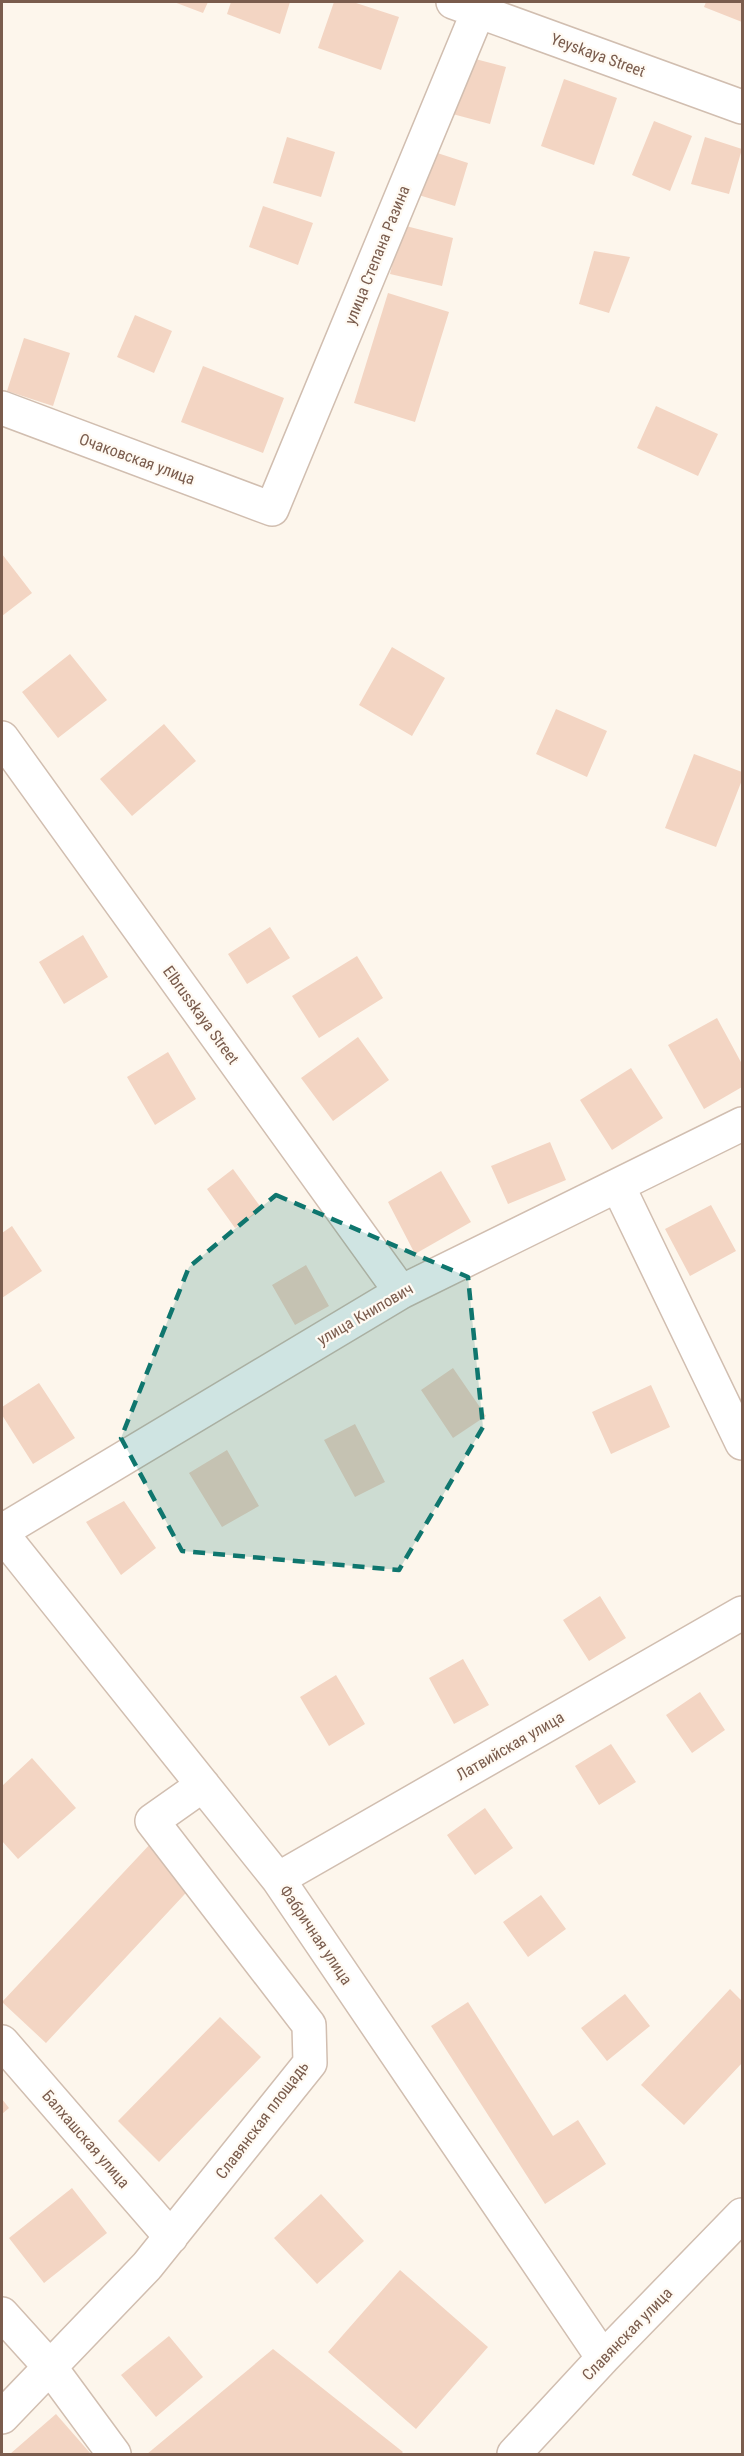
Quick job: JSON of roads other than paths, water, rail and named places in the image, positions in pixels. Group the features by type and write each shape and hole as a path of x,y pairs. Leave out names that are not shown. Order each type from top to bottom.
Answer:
{"street":[{"name":"Yeyskaya Street","path":"471,5 742,107"},
{"name":"улица Степана Разина","path":"272,509 471,5"},
{"name":"Очаковская улица","path":"2,408 272,509"},
{"name":"Elbrusskaya Street","path":"2,738 401,1292"},
{"name":"улица Книпович","path":"2,1532 401,1292 742,1124"},
{"path":"618,1186 742,1443"},
{"name":"Фабричная улица","path":"2,1532 278,1879 603,2358"},
{"name":"Латвийская улица","path":"278,1879 742,1613"},
{"name":"Славянская площадь","path":"2,2417 147,2266 310,2063 309,2025 152,1821 202,1785"},
{"name":"Балхашская улица","path":"2,2042 171,2237"},
{"name":"Славянская улица","path":"514,2454 603,2358 742,2218"},
{"path":"2,2314 50,2367 114,2454"}]}
